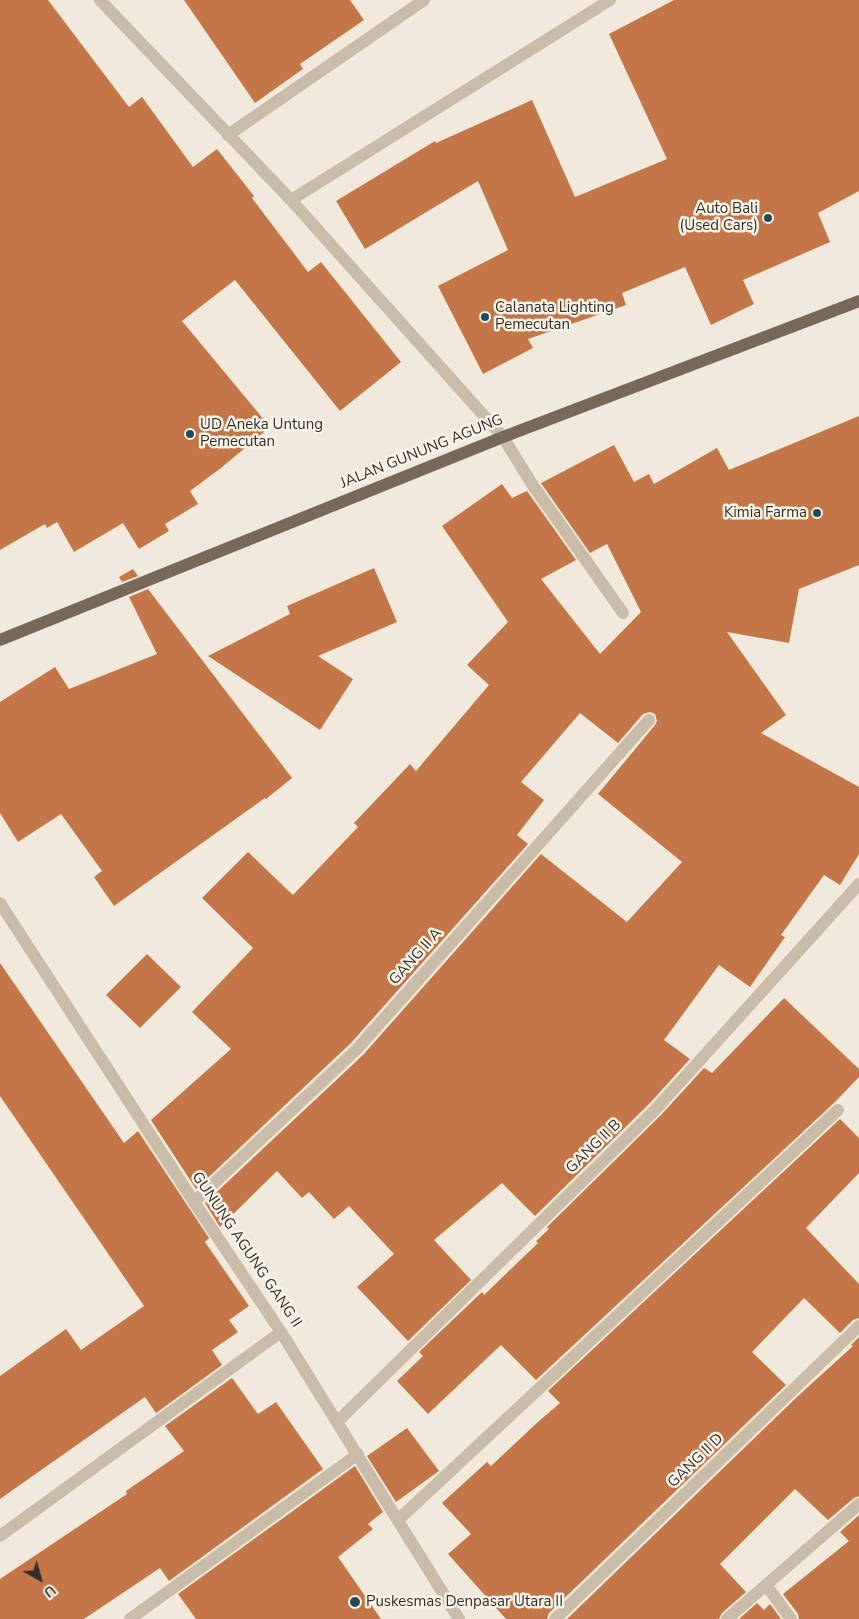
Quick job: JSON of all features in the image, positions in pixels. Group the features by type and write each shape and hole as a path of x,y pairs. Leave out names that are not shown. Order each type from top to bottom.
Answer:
{"main road":[{"name":"JALAN GUNUNG AGUNG","path":"2,636 503,437 859,301"}],"street":[{"path":"100,0 291,200 503,437 532,484 623,613"},
{"path":"228,135 424,0"},
{"path":"291,200 610,0"},
{"name":"GANG II A","path":"194,1202 357,1049 649,720"},
{"name":"GANG II B","path":"338,1422 655,1110 859,884"},
{"name":"GUNUNG AGUNG GANG II","path":"0,903 194,1202 281,1332 459,1619"},
{"path":"398,1520 838,1110"},
{"name":"GANG II D","path":"555,1619 859,1326"},
{"path":"0,1536 281,1332"},
{"path":"130,1619 358,1454"},
{"path":"727,1619 859,1504"},
{"path":"766,1585 791,1619"}],"building":[{"path":"0,0 48,0 129,107 142,97 193,167 217,149 254,196 252,198 308,272 321,262 401,362 340,411 235,280 182,321 270,427 190,491 198,504 165,524 169,531 139,549 123,523 74,552 57,522 47,528 45,524 0,550"},
{"path":"184,0 350,0 364,20 300,64 303,69 255,103"},
{"path":"674,0 859,0 859,191 818,213 830,242 743,280 754,304 711,325 685,267 622,293 626,305 528,339 533,348 483,374 438,286 508,250 478,181 365,249 336,201 435,141 436,143 532,100 575,197 667,159 609,34"},
{"path":"859,416 859,565 799,589 789,643 727,632 786,715 761,733 859,787 859,854 840,885 824,875 781,935 785,937 750,987 719,965 664,1040 690,1059 649,1104 535,1216 502,1183 434,1240 471,1280 408,1341 357,1287 394,1254 349,1206 334,1219 309,1192 302,1198 277,1171 220,1227 205,1203 363,1055 541,854 627,922 682,862 598,794 655,725 657,721 655,714 650,712 643,714 618,743 580,713 521,782 544,800 517,835 528,844 351,1043 196,1189 151,1120 231,1049 192,1012 253,948 202,898 248,852 293,895 358,827 354,823 410,764 416,771 489,685 467,665 508,622 442,526 502,484 512,498 527,491 576,560 541,579 600,654 641,612 607,544 590,553 541,483 614,445 634,482 649,474 654,484 717,448 729,470"},
{"path":"374,568 397,622 318,656 353,679 320,730 208,656 290,614 287,606"},
{"path":"133,569 138,576 122,582 119,577"},
{"path":"148,589 292,778 266,799 114,906 94,877 102,871 61,814 18,842 0,813 0,702 55,667 69,689 157,654 129,597"},
{"path":"147,954 181,987 140,1028 106,995"},
{"path":"0,963 124,1143 138,1131 209,1238 205,1242 249,1306 229,1320 238,1332 212,1350 222,1365 156,1413 145,1397 0,1499 0,1376 66,1329 81,1350 144,1306 0,1096"},
{"path":"784,998 859,1069 859,1077 834,1103 536,1380 501,1345 428,1414 397,1381 423,1356 419,1352 482,1292 484,1295 538,1243 536,1241 549,1229 547,1227 661,1115 704,1068 712,1073"},
{"path":"840,1119 859,1138 859,1173 806,1228 859,1284 859,1318 853,1320 840,1333 804,1298 752,1352 786,1385 549,1613 547,1619 506,1619 448,1554 471,1534 442,1503 487,1462 491,1466 560,1403 548,1391"},
{"path":"859,1337 859,1496 828,1520 795,1489 720,1564 746,1592 722,1613 719,1619 567,1619 798,1396 853,1346 851,1345"},
{"path":"232,1378 258,1414 276,1402 323,1469 169,1581 160,1568 84,1619 0,1619 0,1579 127,1494 126,1491 184,1451 165,1426"},
{"path":"407,1428 439,1471 396,1502 367,1456"},
{"path":"355,1466 383,1512 368,1524 373,1529 338,1557 381,1619 196,1619 178,1594"},
{"path":"859,1515 859,1619 799,1619 798,1614 783,1594 849,1541 840,1532"},
{"path":"757,1603 764,1610 770,1604 781,1619 739,1619"}],"place":[{"name":"Auto Bali (Used Cars)","path":"768,218"},
{"name":"Calanata Lighting Pemecutan","path":"485,317"},
{"name":"UD Aneka Untung Pemecutan","path":"190,434"},
{"name":"Kimia Farma","path":"817,513"},
{"name":"Puskesmas Denpasar Utara II","path":"355,1602"}]}
